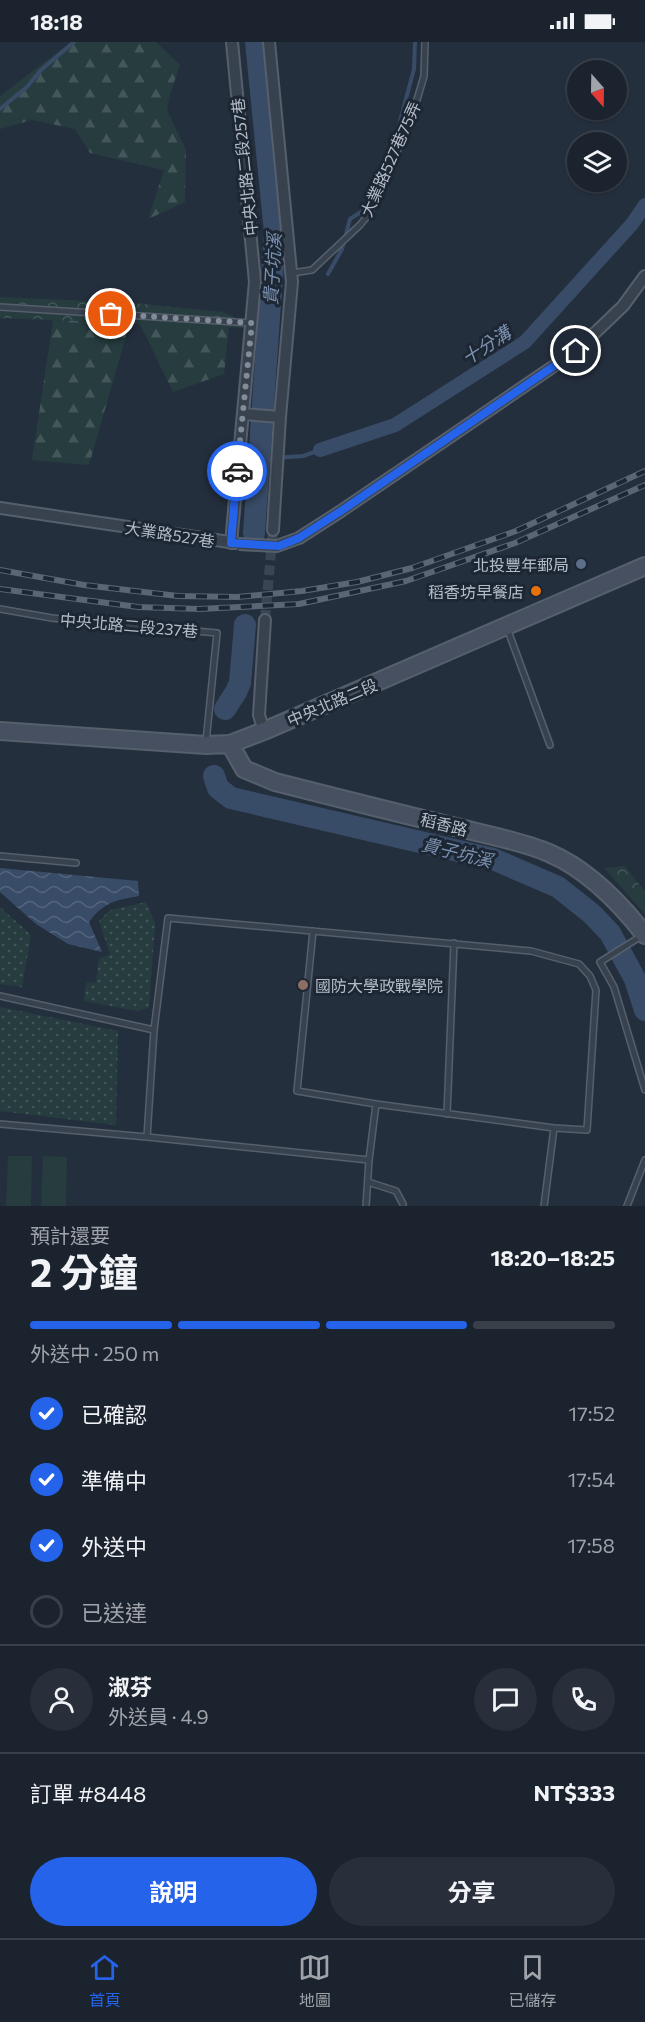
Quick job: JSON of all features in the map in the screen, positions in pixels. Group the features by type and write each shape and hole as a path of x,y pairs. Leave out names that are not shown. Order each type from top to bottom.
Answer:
{"street":[{"name":"中央北路二段257巷","path":"232,42 255,282 243,414 235,543"},
{"path":"269,42 292,273 273,530"},
{"name":"大業路527巷","path":"0,508 235,543 277,546 299,538 341,511 576,351 623,306 645,276"},
{"path":"243,414 280,417"},
{"name":"中央北路二段","path":"0,731 206,745 230,744 645,566"},
{"path":"264,731 260,715 265,620"},
{"name":"稻香路","path":"230,744 244,769 275,782 549,852 576,867 593,881 615,900 645,934"}],"lane":[{"name":"大業路527巷75弄","path":"292,273 312,270 369,214 411,120 424,76 424,42"},
{"path":"0,308 252,323"},
{"name":"中央北路二段237巷","path":"0,609 52,618 217,633 206,745"},
{"path":"506,627 549,745"},
{"path":"0,856 76,863"},
{"path":"147,1137 154,1030 168,918 454,943 531,951 579,964 590,976 596,990 587,1130 447,1114 297,1091 313,931"},
{"path":"645,934 600,962 614,987 645,1090"},
{"path":"447,1114 454,943"},
{"path":"0,996 154,1030"},
{"path":"366,1206 376,1104"},
{"path":"0,1124 369,1160"},
{"path":"544,1206 554,1128"},
{"path":"627,1206 645,1160"},
{"path":"368,1182 396,1191 403,1204"}],"green space":[{"path":"71,42 156,42 180,65 167,110 186,150 185,202 148,219 164,170 90,153 75,129 32,120 0,129 0,96"},
{"path":"0,297 133,303 223,312 236,318 245,328 0,318"},
{"path":"53,320 130,322 89,465 32,460"},
{"path":"139,322 229,327 224,374 173,392"},
{"path":"625,866 645,892 645,914 604,868"},
{"path":"146,902 155,923 149,1008 137,1011 84,1001 86,983 96,982 99,959 110,954 99,921 110,910"},
{"path":"0,907 31,935 22,987 0,984"},
{"path":"0,1007 118,1031 116,1125 0,1111"},
{"path":"8,1156 32,1156 31,1206 6,1206"},
{"path":"43,1156 67,1157 66,1206 41,1206"}],"water":[{"path":"0,868 138,881 139,896 105,906 89,922 102,952 68,944 36,924 0,892"}],"waterway":[{"path":"0,109 27,87 41,70 74,42"},
{"name":"貴子坑溪","path":"254,533 275,232 256,42"},
{"path":"328,274 342,249 350,219 367,208 395,140 414,69 415,42"},
{"name":"十分溝","path":"320,450 395,425 525,342 632,224 645,205"},
{"path":"259,459 303,456 320,450"},
{"name":"貴子坑溪","path":"225,709 240,683 245,625"},
{"name":"貴子坑溪","path":"214,776 218,788 231,798 493,859 558,887 592,914 610,933 635,979 645,1010"},
{"name":"貴子坑溪","path":"636,981 640,977"}],"tunnel":[{"path":"265,620 273,530"}],"railway":[{"path":"0,570 84,585 178,596 237,597 302,591 357,582 412,568 516,531 645,471"},
{"path":"0,589 138,607 199,609 299,604 406,581 515,543 645,485"}],"way so far":[{"path":"111,314 252,323 237,471"}],"place":[{"name":"北投豐年郵局","path":"581,564"},
{"name":"稻香坊早餐店","path":"536,591"},
{"name":"國防大學政戰學院","path":"303,985"}],"route":[{"path":"237,471 231,543 279,546 299,538 341,511 576,351"}]}
